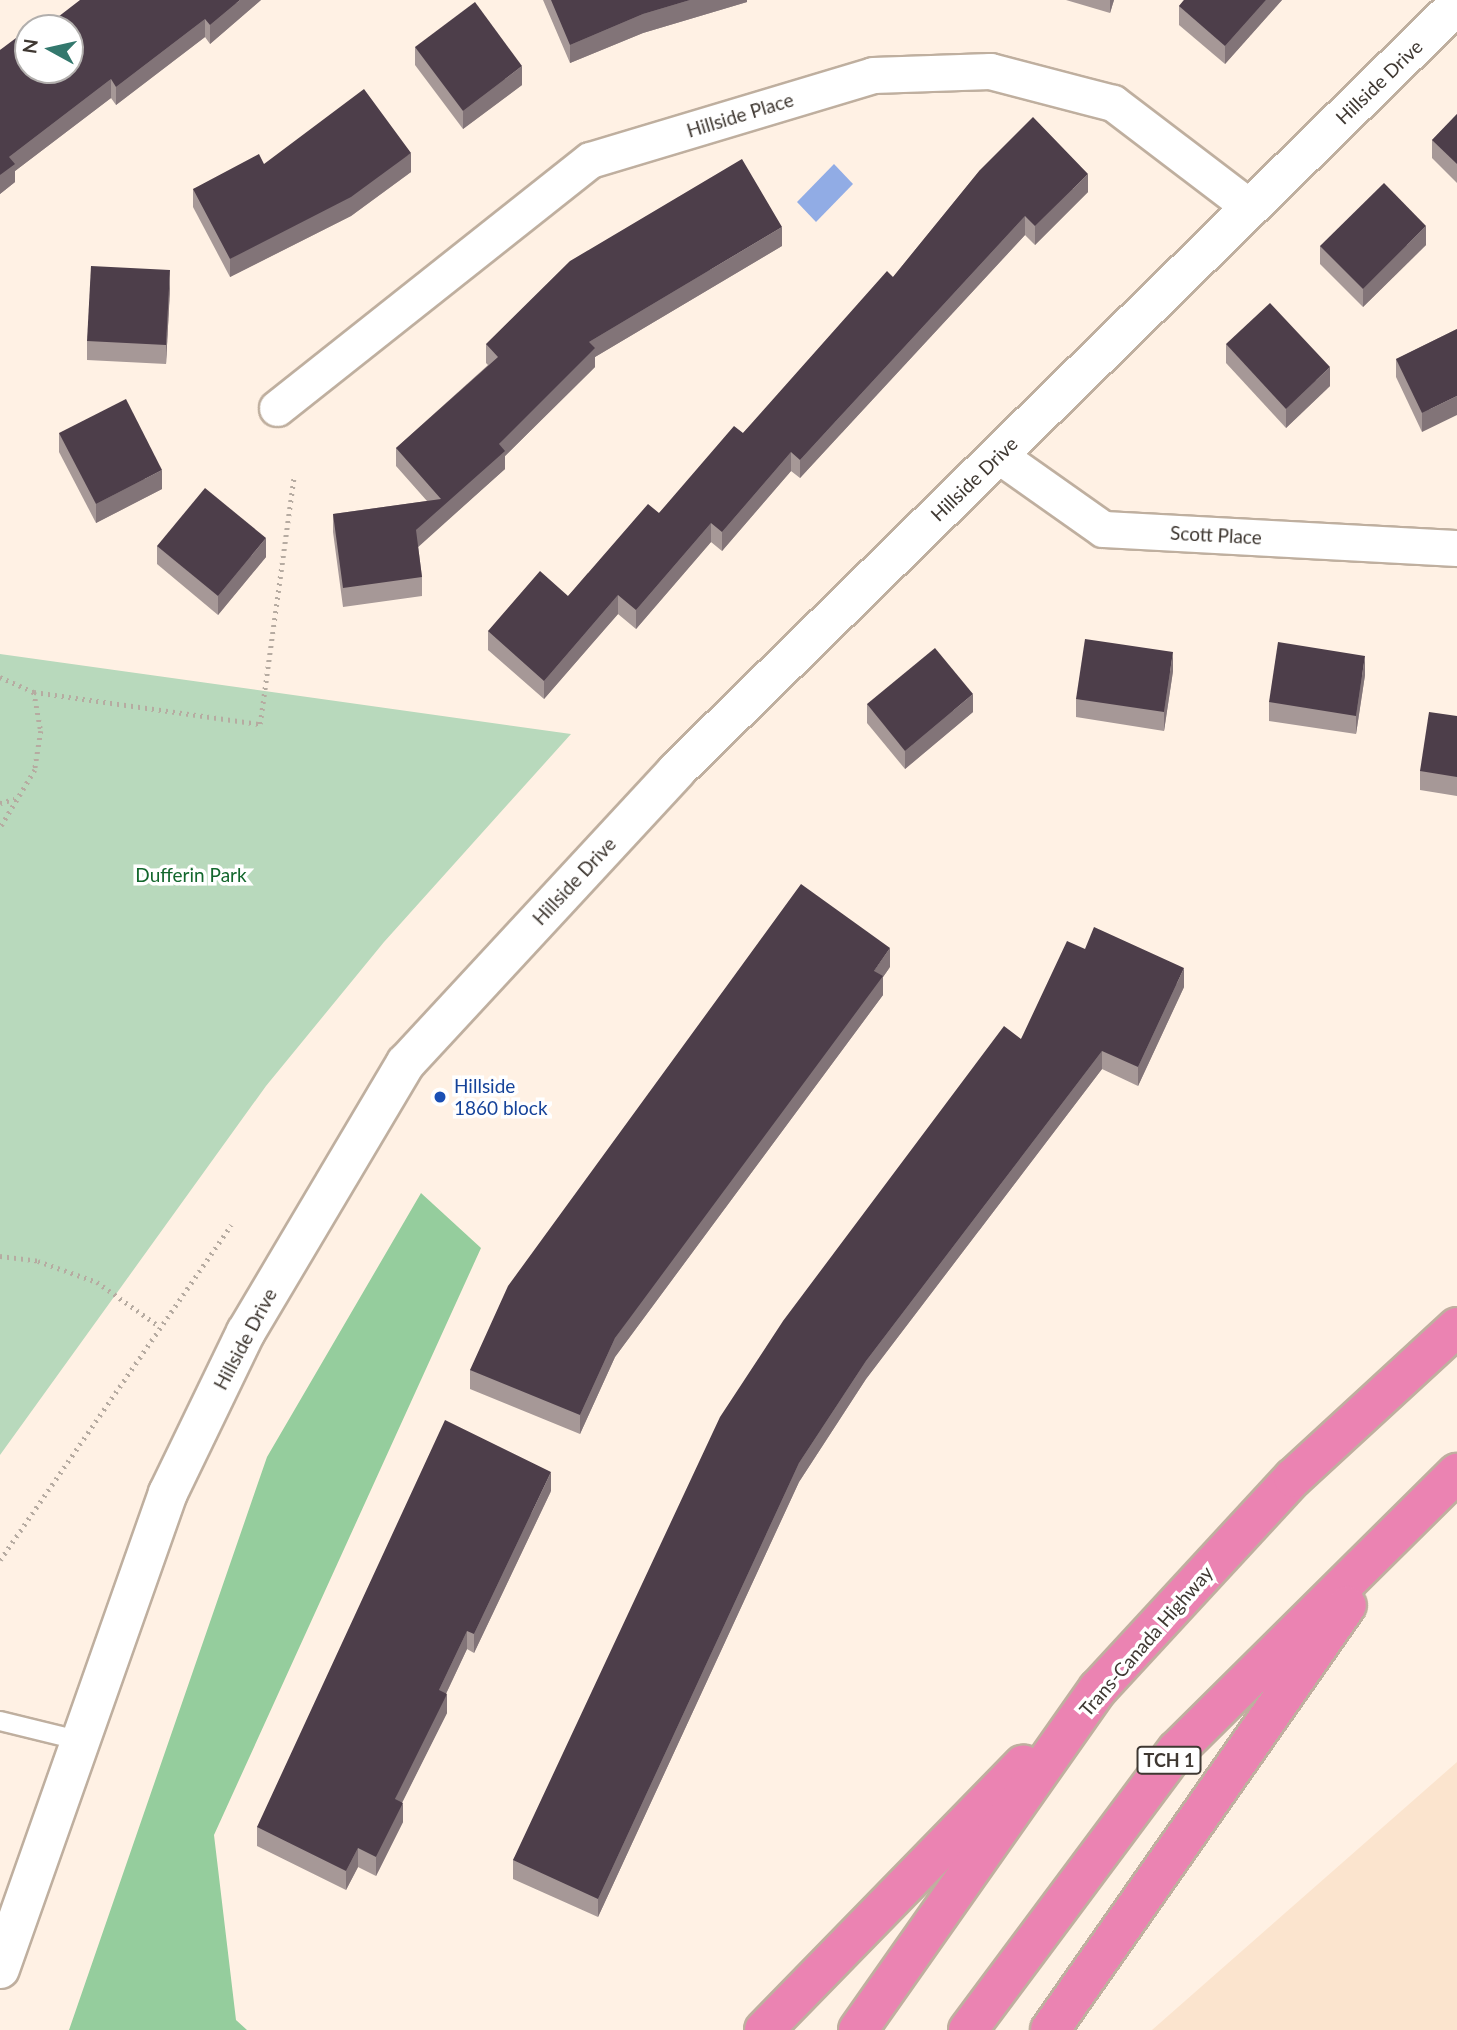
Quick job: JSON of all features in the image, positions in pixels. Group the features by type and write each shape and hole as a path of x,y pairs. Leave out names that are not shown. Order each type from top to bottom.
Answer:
{"highway":[{"name":"Trans-Canada Highway","path":"858,2030 1098,1689 1293,1479 1457,1326"},
{"name":"TCH 1","path":"968,2030 1177,1750 1457,1473"},
{"path":"1049,2030 1405,1522"},
{"path":"764,2030 1098,1689"}],"street":[{"name":"Hillside Drive","path":"0,1969 168,1493 246,1332 406,1063 676,771 1457,5"},
{"name":"Hillside Place","path":"277,408 590,160 873,75 990,71 1113,103 1251,208"},
{"name":"Scott Place","path":"998,456 1104,529 1457,548"}],"lane":[{"path":"0,1721 82,1741"}],"path":[{"path":"0,677 34,692 260,723 295,477"},
{"path":"0,828 15,799 35,770 41,731 34,692"},
{"path":"0,803 15,799"},
{"path":"0,1560 231,1225"},
{"path":"0,1256 38,1261 97,1282 159,1326"}],"shaded area":[{"path":"1457,1762 1457,2030 1152,2030"}],"green space":[{"name":"Dufferin Park","path":"0,654 571,734 384,942 266,1086 0,1455"},
{"path":"421,1193 481,1248 214,1835 236,2020 247,2030 69,2030 267,1457"}],"water":[{"path":"834,164 853,184 816,222 797,202"}],"building":[{"path":"80,0 240,0 210,25 205,19 116,87 111,79 9,157 15,164 0,175 0,50 14,40 14,84 84,84 84,14 62,14"},
{"path":"551,0 690,0 643,14 570,45"},
{"path":"1184,0 1266,0 1225,46 1179,6"},
{"path":"475,2 522,66 463,111 415,47"},
{"path":"364,89 411,153 351,197 230,259 193,189 259,154 264,164"},
{"path":"1457,114 1457,164 1432,140"},
{"path":"1033,117 1088,174 1035,226 1025,216 800,460 791,452 722,532 711,523 636,610 618,595 544,681 488,631 540,571 568,596 648,504 659,513 734,426 743,433 887,271 893,277 980,170"},
{"path":"742,159 782,227 589,342 595,348 499,444 505,451 416,530 422,577 343,588 333,514 441,499 396,448 498,357 486,344 570,261"},
{"path":"1384,183 1426,226 1363,289 1320,246"},
{"path":"91,266 170,270 166,345 87,341"},
{"path":"1270,303 1330,367 1286,409 1226,344"},
{"path":"1457,329 1457,396 1422,413 1396,359"},
{"path":"126,399 162,470 96,504 59,433"},
{"path":"205,488 266,538 218,596 157,546"},
{"path":"1085,639 1173,652 1164,712 1076,699"},
{"path":"1278,642 1365,656 1356,716 1269,702"},
{"path":"935,648 973,694 905,751 867,704"},
{"path":"1429,712 1457,716 1457,777 1420,771"},
{"path":"801,884 890,948 874,971 883,976 615,1338 580,1415 470,1370 508,1286"},
{"path":"1094,927 1184,968 1138,1067 1102,1051 866,1361 799,1463 598,1899 513,1860 720,1417 783,1321 1004,1026 1021,1039 1067,941 1085,949"},
{"path":"445,1420 551,1472 474,1634 467,1631 439,1690 447,1694 395,1799 403,1803 376,1857 358,1848 346,1871 257,1827"}],"place":[{"name":"Hillside 1860 block","path":"440,1097"}]}
